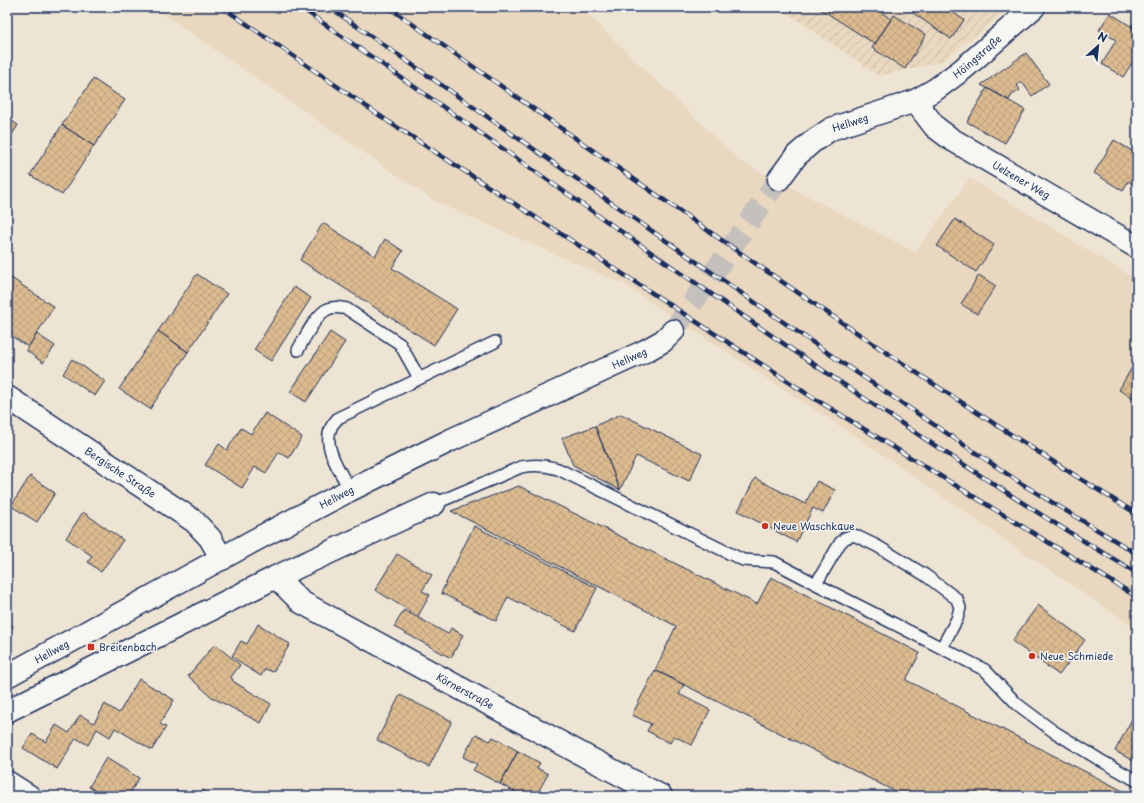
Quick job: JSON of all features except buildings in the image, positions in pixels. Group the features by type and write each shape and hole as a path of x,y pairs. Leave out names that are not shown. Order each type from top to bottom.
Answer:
{"street":[{"name":"Höingstraße","path":"915,101 936,90 963,69 1034,7"},
{"name":"Hellweg","path":"779,179 796,156 812,142 831,129 915,101"},
{"name":"Uelzener Weg","path":"915,101 935,127 951,139 1137,247"},
{"name":"Hellweg","path":"7,676 255,540 350,490 451,440 645,351 663,341 673,331"},
{"name":"Bergische Straße","path":"7,398 194,521 210,538 222,559"},
{"path":"7,711 276,577 434,504"},
{"name":"Körnerstraße","path":"276,577 301,602 661,796"},
{"path":"7,782 29,796"}],"lane":[{"path":"298,350 321,313 329,308 338,307 347,309 400,344 420,378"},
{"path":"350,490 329,448 328,436 331,427 338,418 495,342"},
{"path":"434,504 521,467 546,465 558,469 743,560 774,562 985,670 1017,704 1053,731 1137,781"},
{"path":"816,584 840,543 845,538 854,535 877,546 925,575 957,599 960,608 957,619 942,647"}],"shaded area":[{"path":"153,7 580,7 740,161 915,252 970,178 1137,280 1137,629 1002,538 879,452 623,284 436,202"},
{"path":"778,7 1012,7 941,62 879,76"}],"tunnel":[{"path":"673,331 779,179"}],"railway":[{"path":"222,7 389,122 812,397 1137,597"},
{"path":"300,7 743,316 1027,506 1137,573"},
{"path":"329,7 838,360 1022,484 1137,554"},
{"path":"388,7 852,330 1041,454 1137,514"}],"place":[{"name":"Neue Waschkaue","path":"765,526"},
{"name":"Breitenbach","path":"91,647"},
{"name":"Neue Schmiede","path":"1032,656"}]}
